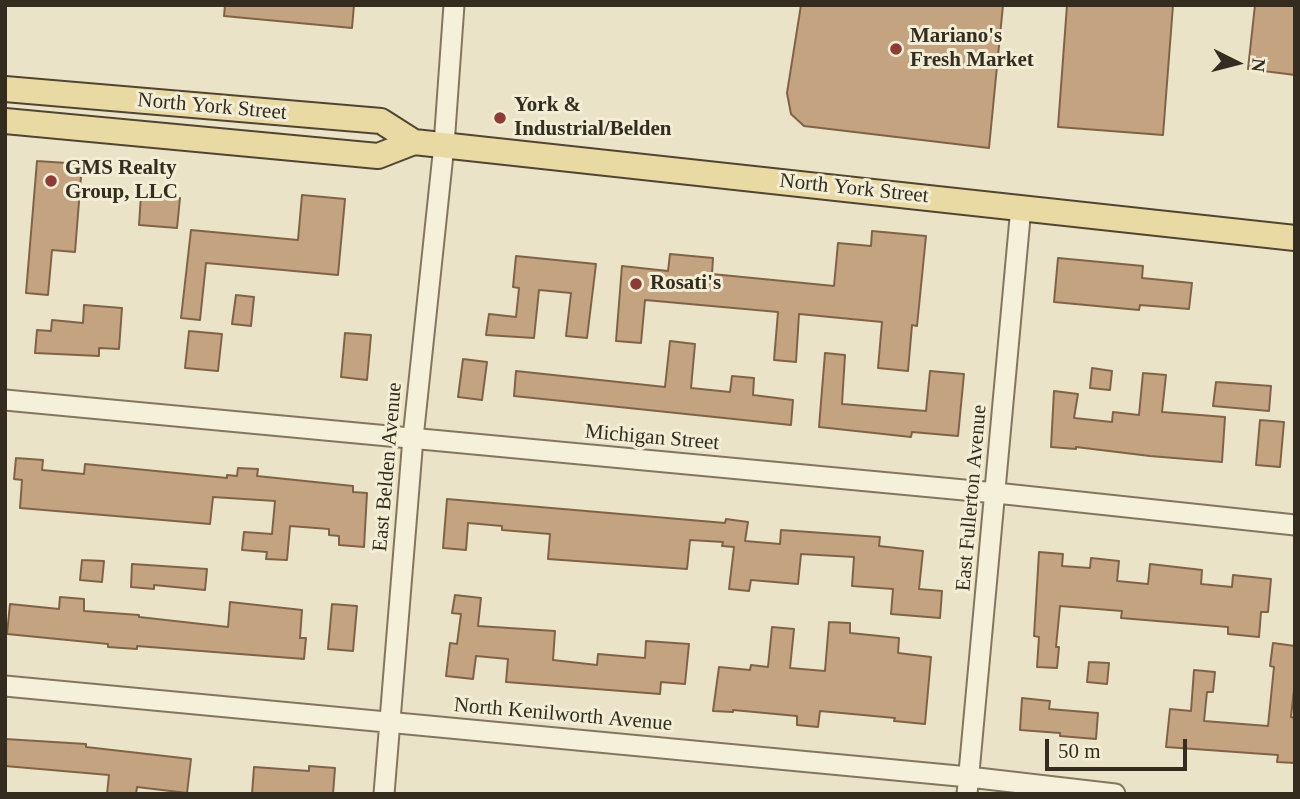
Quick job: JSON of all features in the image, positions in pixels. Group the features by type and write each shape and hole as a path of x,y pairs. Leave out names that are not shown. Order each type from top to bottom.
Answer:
{"main road":[{"name":"North York Street","path":"5,89 381,121 414,142 1295,238"},
{"name":"North York Street","path":"5,121 378,156 414,142"}],"street":[{"name":"East Belden Avenue","path":"384,794 413,438 444,145 454,5"},
{"name":"East Fullerton Avenue","path":"968,785 1021,207"},
{"name":"Michigan Street","path":"5,400 996,493 1295,526"},
{"name":"North Kenilworth Avenue","path":"5,686 390,722 968,785 1115,794"}],"building":[{"path":"225,5 354,5 352,28 224,16"},
{"name":"Mariano's Fresh Market","path":"801,5 1003,5 989,148 804,126 791,114 787,93"},
{"path":"1067,5 1173,5 1163,135 1058,127"},
{"path":"1255,5 1295,5 1295,75 1248,69"},
{"path":"37,161 82,164 75,252 52,250 48,295 26,293"},
{"path":"141,195 180,198 177,228 139,225"},
{"path":"302,195 345,199 338,275 206,263 200,320 181,318 191,230 298,240"},
{"path":"872,231 926,236 917,326 912,325 908,371 878,368 882,322 799,314 796,362 774,360 778,312 645,300 641,343 616,341 622,266 668,271 670,254 713,258 712,274 834,286 838,243 871,246"},
{"path":"516,256 596,264 587,338 566,336 571,293 539,290 534,338 486,335 489,314 516,317 519,288 513,287"},
{"path":"1058,258 1143,266 1142,278 1192,283 1189,309 1140,305 1139,310 1054,302"},
{"path":"236,295 254,297 251,326 232,324"},
{"path":"84,305 122,308 119,349 99,348 99,356 35,353 37,330 51,331 52,320 83,323"},
{"path":"189,331 222,334 218,371 185,368"},
{"path":"345,333 371,335 367,380 341,377"},
{"path":"670,341 695,344 691,388 730,392 732,376 754,378 753,395 793,400 791,425 514,396 516,371 665,387"},
{"path":"825,353 845,355 842,404 926,411 930,371 964,374 958,436 912,432 911,437 819,427"},
{"path":"463,359 487,362 482,400 458,397"},
{"path":"1092,368 1112,371 1110,390 1090,388"},
{"path":"1143,373 1166,375 1162,412 1225,417 1222,462 1076,447 1051,447 1054,391 1078,394 1074,418 1112,422 1113,412 1139,415"},
{"path":"1216,382 1271,386 1269,411 1213,406"},
{"path":"1260,420 1284,422 1280,467 1256,465"},
{"path":"16,458 43,460 42,470 84,474 85,464 227,478 227,475 237,476 238,468 258,469 257,476 353,486 353,492 367,493 364,547 339,545 339,536 329,535 329,529 290,526 287,560 266,559 267,552 242,550 244,532 272,534 275,501 213,497 210,524 20,508 22,480 14,479"},
{"path":"447,499 725,523 726,519 748,522 745,541 780,544 781,530 880,537 879,546 923,551 919,589 942,591 940,618 891,614 893,589 852,586 854,557 801,554 798,584 751,580 749,591 729,589 734,547 722,546 723,542 690,540 687,569 548,559 550,534 502,530 502,526 468,523 466,550 443,548"},
{"path":"1039,552 1063,554 1062,566 1090,568 1091,558 1119,561 1117,581 1148,584 1150,564 1202,570 1201,584 1232,587 1233,575 1271,579 1268,612 1261,612 1259,637 1228,634 1228,627 1121,618 1122,611 1060,606 1057,668 1037,667 1039,637 1034,636"},
{"path":"82,560 104,561 102,582 80,580"},
{"path":"132,564 207,569 205,590 154,585 154,589 131,587"},
{"path":"455,595 481,598 478,626 555,631 553,660 597,665 598,654 645,658 646,641 689,644 685,684 661,682 660,694 506,682 508,659 476,656 473,679 446,676 450,643 457,644 461,614 452,613"},
{"path":"60,597 84,599 84,611 228,627 230,602 302,610 300,638 306,638 304,659 137,646 137,649 108,647 108,644 7,634 10,604 59,609"},
{"path":"332,604 357,606 353,651 328,649"},
{"path":"829,622 850,623 850,633 899,638 898,653 931,657 925,724 894,721 895,718 820,711 818,727 797,725 797,716 733,710 713,711 719,667 750,670 751,665 768,667 772,627 794,629 790,668 825,671"},
{"path":"1273,643 1295,646 1291,717 1295,718 1295,763 1277,762 1278,755 1166,747 1170,709 1191,711 1194,670 1215,672 1213,692 1207,692 1204,721 1268,726 1274,667 1270,666"},
{"path":"1089,662 1109,663 1107,684 1087,682"},
{"path":"1022,698 1050,701 1049,709 1098,713 1096,739 1020,730"},
{"path":"5,739 86,744 86,747 191,759 187,793 137,787 136,794 107,794 109,775 5,766"},
{"path":"309,766 335,768 333,794 252,794 254,767 309,771"}],"place":[{"name":"Mariano's Fresh Market","path":"896,49"},
{"name":"York & Industrial/Belden","path":"500,118"},
{"name":"GMS Realty Group, LLC","path":"51,181"},
{"name":"Rosati's","path":"636,284"}]}
